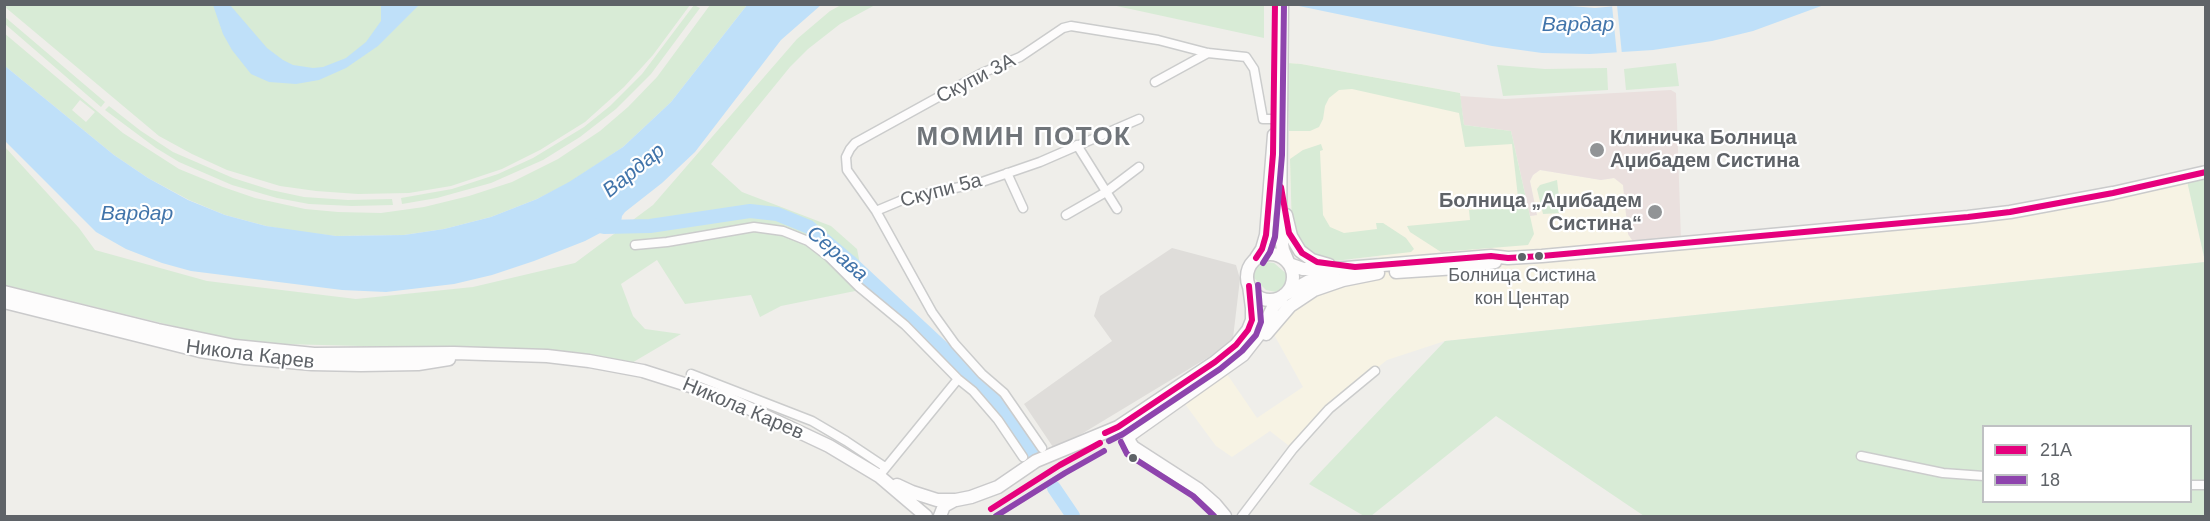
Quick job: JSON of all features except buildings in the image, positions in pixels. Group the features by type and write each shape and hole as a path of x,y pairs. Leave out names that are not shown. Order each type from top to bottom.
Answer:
{"street":[{"path":"1243,355 1261,332 1273,307 1290,290 1294,278 1281,238 1275,4"},
{"path":"940,516 944,506 994,488 1023,463 1047,451 1105,433 1123,424 1215,362 1236,345 1248,330 1252,320 1252,308 1247,270 1262,249 1266,235 1282,4"},
{"name":"Скупи 3А","path":"1047,451 1004,393 982,374 943,329 900,257 876,211 847,170 846,157 855,143 982,74 1020,57 1063,28 1071,26 1158,40 1208,53 1246,57 1251,62 1257,79 1257,94 1263,119 1274,119"},
{"path":"1155,82 1208,53"},
{"name":"Скупи 5а","path":"876,211 907,198 979,183 1040,162 1139,118"},
{"path":"1077,145 1117,209"},
{"path":"1066,215 1106,192 1139,167"},
{"path":"1248,286 1264,298 1275,298 1314,279 1457,268 1508,258 2010,212 2103,195 2205,172"},
{"name":"Скупи 5а","path":"1007,173 1023,208"},
{"path":"1281,187 1289,233 1302,253 1317,262 1354,267"},
{"path":"635,245 667,242 754,227 783,231 819,248 905,325 987,406 1023,463"},
{"path":"1256,258 1273,254 1289,264 1309,270 1484,256 1508,258"},
{"path":"1227,515 1198,489 1133,447 1129,438 1136,429 1259,342 1290,306 1305,295 1330,283 1378,273"},
{"name":"Никола Карев","path":"4,292 158,330 254,348 325,354 501,354 564,358 614,365 702,388 799,431 882,472 926,516"},
{"name":"Никола Карев","path":"4,302 200,351 268,361 312,364 418,364 460,357 501,354"},
{"path":"1242,516 1293,449 1329,409 1375,371"},
{"path":"691,374 812,422 846,441 882,472 912,492 929,498 957,500"},
{"path":"882,472 958,379"},
{"path":"1861,456 1943,473 1982,476"}],"shaded area":[{"path":"1287,63 1460,93 1464,125 1511,131 1530,216 1537,215 1530,181 1533,175 1540,170 1601,180 1614,178 1623,184 1628,234 1634,243 1968,217 2186,176 2205,262 1445,341 1387,360 1293,449 1270,431 1232,457 1216,446 1185,404 1227,374 1257,418 1303,387 1271,329 1295,306 1380,256 1352,259 1292,232"},
{"name":"Клиничка Болница Аџибадем Систина","path":"1671,90 1676,93 1681,239 1634,243 1628,234 1623,185 1614,178 1601,180 1540,170 1533,175 1530,181 1537,215 1530,216 1511,131 1464,125 1460,96 1505,99"},
{"path":"1172,248 1236,265 1240,279 1233,338 1227,346 1055,450 1024,404 1112,341 1094,316 1100,296"}],"green space":[{"path":"4,5 690,5 653,55 624,87 585,122 540,150 502,169 451,186 409,193 358,194 280,186 227,170 192,154 159,136"},
{"path":"694,5 700,8 651,74 616,109 580,137 543,160 491,183 437,198 402,204 401,198 452,189 498,174 533,158 584,127 610,106 642,74"},
{"path":"710,5 747,5 671,102 623,147 569,183 537,199 491,217 444,229 404,235 336,236 266,226 225,215 189,200 148,178 114,155 5,66 4,33 123,133 179,169 255,198 305,209 338,212 381,213 424,207 512,182 558,159 600,131 628,107 657,77","holes":["80,100 95,112 86,122 72,110"]},
{"path":"841,5 875,5 840,24 808,49 790,67 711,164 742,192 831,226 857,249 865,289 781,306 760,317 751,295 685,304 657,260 621,284 633,316 645,329 681,334 630,364 519,350 243,343 5,285 5,147 79,228 95,250 207,281 356,299 473,287 575,263 653,205 797,39 830,11"},
{"path":"1112,5 1264,5 1264,38"},
{"path":"5,17 105,102 101,107 5,24"},
{"path":"1287,63 1460,93 1464,125 1511,131 1534,234 1528,245 1441,252 1410,232 1407,226 1470,220 1469,210 1519,206 1512,144 1465,147 1459,113 1352,89 1339,90 1329,98 1319,127 1310,131 1289,131"},
{"path":"1676,63 1679,86 1626,90 1624,69"},
{"path":"1497,65 1545,69 1607,68 1608,90 1503,96"},
{"path":"109,106 173,152 233,178 304,197 348,200 392,199 393,205 309,204 277,198 232,185 179,162 156,148 105,110"},
{"path":"1321,144 1323,150 1320,151 1323,215 1330,227 1344,233 1377,229 1376,223 1383,223 1406,238 1414,249 1411,252 1326,262 1305,252 1292,232 1290,159 1303,150"},
{"path":"2205,178 2205,261 2187,181"},
{"path":"1557,180 1561,213 1543,214 1537,189 1540,185"},
{"path":"1265,262 1274,263 1289,276 1289,281 1283,289 1276,292 1266,290 1251,275 1256,267"},
{"path":"2205,262 2205,516 1644,516 1496,416 1371,516 1364,516 1309,484 1445,341"}],"water":[{"path":"1546,4 1595,8 1638,4 1824,5 1753,31 1712,41 1653,50 1590,54 1542,53 1492,46 1294,5"},
{"path":"213,5 230,5 267,48 283,60 293,65 313,68 323,67 346,58 366,42 381,21 381,5 419,5 378,46 346,68 319,80 296,84 269,82 251,74 232,50 223,34"},
{"name":"Вардар","path":"747,5 821,5 781,40 695,152 662,183 625,212 621,222 585,241 534,261 492,275 454,284 386,292 342,290 191,271 162,263 126,249 96,232 5,141 5,66 114,155 148,178 188,200 225,215 266,226 336,236 404,235 444,229 491,217 537,199 569,182 623,147 671,102"}],"pier":[{"path":"1612,5 1617,5 1622,55 1617,55"}],"waterway":[{"name":"Серава","path":"594,225 604,227 650,226 750,211 777,214 809,227 849,261 978,381 1001,408 1036,461"},
{"name":"Серава","path":"1054,488 1073,516"}],"transit line":[{"name":"21A","path":"1256,258 1262,249 1266,235 1273,154 1275,4"},
{"name":"18","path":"1263,263 1275,237 1282,155 1284,4"},
{"name":"21A","path":"1281,187 1289,233 1302,253 1317,262 1355,267 1491,256 1508,258 1542,256 1968,217 2010,212 2113,193 2206,172"},
{"name":"18","path":"1109,441 1220,369 1242,351 1256,335 1261,322 1258,285"},
{"name":"21A","path":"1105,433 1118,427 1215,362 1236,345 1248,330 1252,320 1249,286"},
{"name":"18","path":"1121,442 1127,454 1193,496 1214,516"},
{"name":"21A","path":"991,509 1060,465 1100,443"},
{"name":"18","path":"996,516 1104,451"}],"place":[{"name":"Клиничка Болница Аџибадем Систина","path":"1597,150"},
{"name":"Болница „Аџибадем Систина“","path":"1655,212"},
{"name":"Болница Систина кон Центар","path":"1522,257"}],"district":[{"name":"МОМИН ПОТОК","path":"1024,138"}]}
